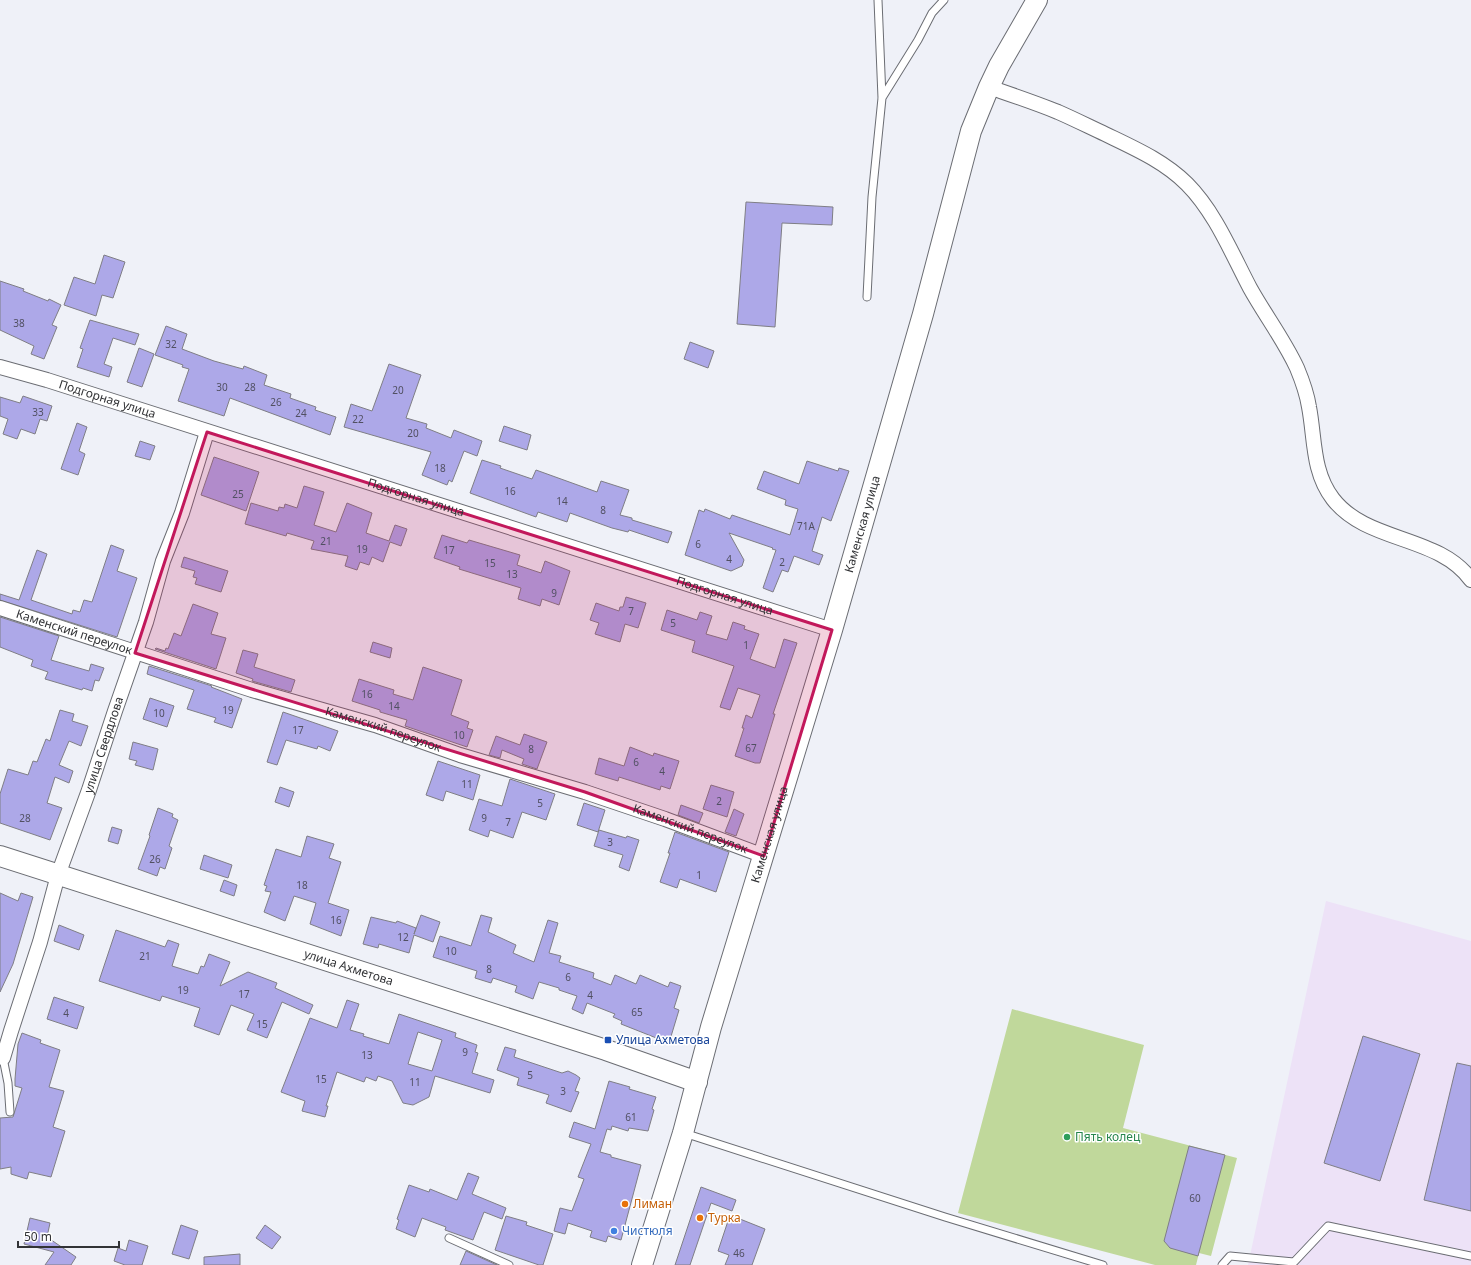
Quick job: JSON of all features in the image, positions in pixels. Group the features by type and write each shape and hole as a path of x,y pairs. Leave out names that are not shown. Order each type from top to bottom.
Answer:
{"street":[{"name":"Каменская улица","path":"642,1265 683,1133 711,1027 832,630 922,314 964,153 976,117 989,86 1006,52 1037,0"},
{"path":"989,86 1059,113 1136,149 1166,166 1187,184 1206,207 1251,290 1297,368 1309,406 1315,456 1319,471 1325,486 1333,499 1343,510 1363,524 1446,557 1465,572 1471,580"},
{"name":"Подгорная улица","path":"0,367 47,380 832,630"},
{"name":"улица Свердлова","path":"3,1058 42,935 58,875 89,790 146,622 163,561 182,513 207,432"},
{"name":"Каменский переулок","path":"0,608 252,690 375,725 460,755 585,792 687,827 764,856"},
{"name":"улица Ахметова","path":"0,856 606,1050 696,1082"}],"lane":[{"path":"867,297 872,197 882,98 878,0"},
{"path":"882,98 918,40 932,12 944,0"},
{"path":"0,1073 3,1058"},
{"path":"3,1058 8,1083 10,1112"},
{"path":"683,1133 945,1217 1104,1265"},
{"path":"1222,1265 1230,1256 1294,1262 1328,1226 1471,1256"},
{"path":"449,1238 509,1265"}],"highlighted area":[{"path":"207,432 832,630 764,856 585,792 135,653"}],"shaded area":[{"path":"1326,901 1471,941 1471,1265 1248,1265"}],"green space":[{"name":"Пять колец","path":"1012,1009 1144,1045 1123,1128 1237,1158 1211,1256 1199,1253 1196,1265 1155,1265 958,1213"}],"building":[{"path":"746,202 833,207 832,225 782,223 775,327 737,324"},
{"path":"104,255 125,262 113,298 102,295 96,316 64,305 74,277 95,284"},
{"path":"0,281 24,289 23,291 48,301 49,299 61,305 52,325 57,327 44,359 31,354 34,346 0,330"},
{"path":"90,320 139,334 135,345 113,338 104,364 112,367 109,377 77,367 83,349 80,348"},
{"path":"166,326 187,334 182,349 214,361 243,369 244,366 267,375 264,385 291,394 290,398 316,407 315,410 336,417 330,435 230,398 224,416 178,401 189,369 182,367 183,365 155,355"},
{"path":"690,342 714,351 708,368 684,359"},
{"path":"139,348 154,354 142,387 127,382"},
{"path":"389,364 421,375 406,418 427,424 426,428 451,438 454,430 482,441 477,456 464,451 452,482 449,480 447,485 422,475 431,452 344,427 351,404 372,411"},
{"path":"23,396 52,406 47,421 40,419 35,434 21,429 17,439 3,434 8,419 0,416 0,397 20,403"},
{"path":"77,423 87,427 79,451 85,454 78,475 61,469"},
{"path":"504,426 531,435 527,450 499,441"},
{"path":"140,441 155,446 150,460 135,456"},
{"path":"214,457 259,472 246,511 201,495"},
{"path":"482,460 532,479 536,470 597,492 601,481 629,490 620,515 672,532 668,543 629,530 628,532 612,528 570,513 567,522 538,512 536,517 470,493"},
{"path":"807,461 838,471 839,468 849,471 831,521 822,517 812,551 823,555 819,565 794,556 788,572 782,570 773,592 763,588 776,550 772,549 773,548 729,533 744,560 742,566 731,571 685,555 699,510 704,512 705,509 730,519 732,515 790,535 798,509 785,505 786,500 757,489 764,471 799,484"},
{"path":"304,486 324,492 314,525 336,532 347,503 372,513 366,533 389,541 395,525 407,529 401,546 390,542 383,562 372,557 369,565 360,562 357,570 345,566 348,556 311,549 314,541 287,533 286,536 245,524 251,503 278,511 279,507 284,508 285,504 297,508"},
{"path":"442,535 467,543 469,540 520,555 517,565 541,573 545,561 570,571 559,605 542,599 540,606 518,599 521,588 459,569 460,567 434,558"},
{"path":"111,545 124,550 117,571 137,578 117,637 0,600 0,594 19,600 37,550 47,554 31,600 72,614 73,610 80,612 84,600 92,602"},
{"path":"184,557 228,571 221,592 195,584 197,578 193,577 195,571 181,567"},
{"path":"626,597 646,603 638,628 625,624 620,642 595,634 599,623 590,620 596,603 619,611 620,607 623,607"},
{"path":"193,604 218,613 211,634 226,638 216,669 155,649 165,651 166,648 168,649 174,633 181,636"},
{"path":"667,610 697,620 700,612 712,616 706,634 727,640 733,622 745,626 744,629 759,634 750,659 775,668 784,639 797,643 773,714 775,714 760,763 755,763 735,756 744,728 742,728 746,715 752,718 760,695 738,688 730,710 720,707 734,666 692,652 695,641 661,630"},
{"path":"0,617 59,636 51,660 89,671 91,664 104,668 99,681 95,680 92,691 83,688 82,690 45,679 48,672 31,666 33,660 0,647"},
{"path":"373,642 392,648 390,658 370,652"},
{"path":"243,650 258,654 254,667 295,680 291,692 252,681 253,679 236,673"},
{"path":"149,666 212,686 211,687 242,699 232,728 214,722 216,718 187,709 194,690 147,674"},
{"path":"423,667 462,680 451,715 469,722 467,728 473,730 467,747 405,726 407,720 380,712 380,710 352,701 359,679 394,690 393,694 413,700"},
{"path":"150,698 174,706 167,727 143,719"},
{"path":"60,710 74,714 72,721 88,726 81,746 69,741 59,765 73,771 69,783 55,777 47,803 62,808 50,840 0,823 0,794 8,769 28,775 33,761 37,762 46,739 50,741"},
{"path":"283,712 338,731 330,751 318,746 317,749 286,740 277,765 267,762"},
{"path":"524,734 547,742 537,769 522,764 524,759 502,750 500,758 489,755 496,736 520,745"},
{"path":"133,742 158,749 153,770 135,765 137,761 129,759"},
{"path":"630,747 653,756 654,753 679,761 670,789 661,786 660,790 619,777 618,781 595,774 599,758 624,766"},
{"path":"438,761 480,775 473,800 446,791 443,801 426,795"},
{"path":"510,779 555,794 546,820 522,812 513,838 490,830 488,837 469,830 479,799 502,806"},
{"path":"711,785 734,792 727,817 703,809"},
{"path":"280,787 294,792 289,807 275,802"},
{"path":"584,803 605,810 598,832 577,825"},
{"path":"681,805 703,813 699,823 678,815"},
{"path":"158,808 173,814 172,817 178,820 169,846 172,848 165,869 160,867 157,876 138,869"},
{"path":"734,809 744,814 736,836 725,832"},
{"path":"112,827 122,830 118,844 108,841"},
{"path":"599,830 626,838 627,836 639,840 629,871 619,867 623,855 594,846"},
{"path":"675,832 729,852 716,892 680,879 677,888 660,882 670,853 668,853"},
{"path":"307,836 334,844 329,858 341,862 328,903 349,910 341,936 310,924 316,903 294,896 285,921 264,912 271,892 265,891 267,886 264,885 276,849 301,857"},
{"path":"204,855 232,865 228,878 200,869"},
{"path":"224,880 237,885 234,896 220,891"},
{"path":"0,893 18,901 21,893 33,897 13,964 0,992"},
{"path":"421,915 440,922 433,942 414,935 409,953 379,944 378,948 363,944 371,917 396,923 397,921 416,928 414,934"},
{"path":"481,915 492,918 488,932 516,945 513,953 534,962 548,920 558,923 549,953 561,956 559,962 594,973 593,978 611,985 615,975 636,984 640,975 668,987 670,982 681,986 674,1008 679,1010 669,1043 621,1024 622,1021 613,1017 615,1014 587,1003 583,1014 572,1009 577,996 559,990 559,988 539,982 533,999 515,992 517,986 493,978 491,983 475,978 477,971 433,957 440,936 471,946"},
{"path":"59,925 84,935 79,950 54,941"},
{"path":"116,930 165,947 168,940 179,944 172,966 198,974 201,966 204,967 209,954 230,962 220,986 248,972 277,983 275,988 313,1005 309,1014 282,1002 267,1038 247,1030 254,1014 231,1005 219,1035 194,1026 200,1008 162,996 160,1001 99,981"},
{"path":"54,997 84,1007 77,1029 47,1019"},
{"path":"347,1000 359,1004 350,1030 364,1034 363,1036 389,1044 399,1014 456,1033 455,1037 477,1045 475,1052 478,1053 472,1073 494,1080 490,1093 435,1076 429,1097 413,1105 403,1103 392,1081 378,1076 376,1081 366,1077 364,1082 337,1072 326,1106 328,1106 325,1117 302,1111 305,1101 281,1092 310,1018 337,1028","holes":["418,1032 442,1040 432,1071 408,1064"]},
{"path":"22,1033 41,1040 40,1043 60,1050 49,1087 64,1091 53,1127 65,1131 51,1177 29,1172 27,1179 11,1174 11,1167 0,1169 0,1118 13,1117 22,1088 15,1086 15,1079 18,1044"},
{"path":"1363,1036 1420,1054 1380,1181 1324,1163"},
{"path":"505,1047 516,1050 514,1057 562,1073 568,1071 580,1078 575,1091 579,1092 571,1112 546,1103 549,1095 517,1085 519,1078 497,1070"},
{"path":"1457,1063 1471,1066 1471,1211 1424,1200"},
{"path":"609,1081 656,1097 648,1131 629,1128 628,1131 612,1126 611,1130 607,1129 600,1152 611,1155 611,1157 641,1165 621,1240 608,1236 606,1242 590,1237 592,1231 568,1223 565,1234 554,1231 560,1208 572,1211 584,1179 578,1177 591,1144 569,1137 574,1122 595,1129"},
{"path":"1189,1146 1225,1155 1198,1256 1170,1248 1164,1241"},
{"path":"468,1173 479,1177 472,1194 506,1208 502,1219 484,1212 473,1240 445,1230 446,1227 422,1218 415,1237 396,1229 399,1220 397,1219 409,1185 429,1192 430,1189 457,1200"},
{"path":"701,1187 736,1200 732,1211 711,1203 690,1265 675,1265"},
{"path":"730,1215 765,1229 752,1265 725,1265 729,1255 718,1251"},
{"path":"506,1216 527,1222 526,1225 553,1234 543,1265 495,1250"},
{"path":"30,1218 50,1223 47,1237 76,1257 71,1265 45,1265 54,1252 24,1244"},
{"path":"181,1225 198,1231 189,1259 172,1254"},
{"path":"265,1225 281,1237 272,1249 256,1238"},
{"path":"129,1240 148,1246 142,1265 125,1265 114,1261 118,1248 126,1251"},
{"path":"466,1251 497,1265 460,1265"},
{"path":"240,1254 240,1265 204,1265 204,1257"}],"place":[{"name":"Улица Ахметова","path":"608,1040"},
{"name":"Пять колец","path":"1067,1137"},
{"name":"Лиман","path":"625,1204"},
{"name":"Турка","path":"700,1218"},
{"name":"Чистюля","path":"614,1231"}]}
